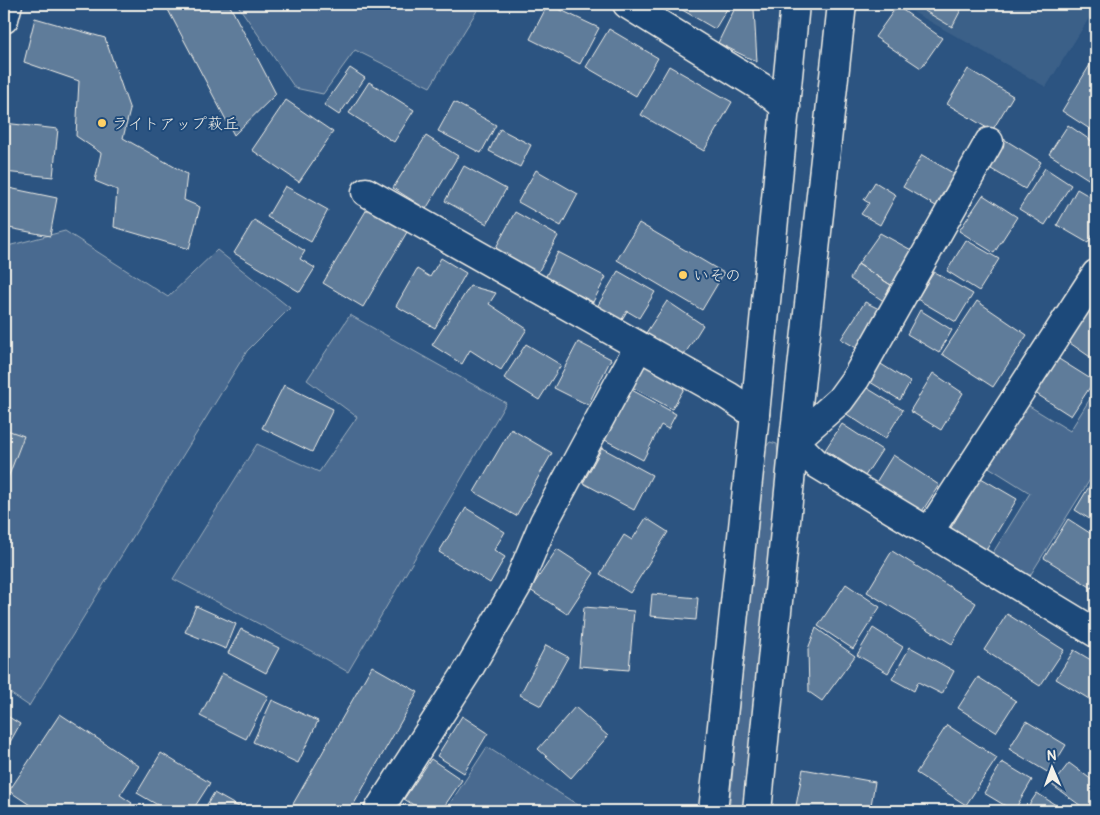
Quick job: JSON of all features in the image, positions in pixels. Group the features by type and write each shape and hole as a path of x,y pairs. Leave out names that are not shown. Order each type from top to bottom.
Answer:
{"street":[{"path":"4,19 8,4"},
{"path":"627,4 761,87 786,107"},
{"path":"713,811 755,414 795,4"},
{"path":"757,811 794,441 842,4"},
{"path":"794,441 840,400 856,378 989,142"},
{"path":"366,192 728,396 755,414"},
{"path":"930,532 1096,274"},
{"path":"378,811 468,672 517,586 544,522 639,346"},
{"path":"794,441 817,464 1096,633"}],"shaded area":[{"path":"237,4 481,4 430,87 355,50 323,94 295,88"},
{"path":"899,4 1096,4 1096,7 1046,87"},
{"path":"65,231 168,297 217,250 290,308 247,351 29,706 4,689 4,247"},
{"path":"350,315 506,403 348,672 173,579 257,444 319,472 357,417 307,380"},
{"path":"1096,389 1096,470 1026,582 989,559 1030,493 987,466 1026,404 1070,431"},
{"path":"770,442 777,444 779,464 743,811 729,811 763,455"},
{"path":"487,747 578,805 574,811 445,811"}],"building":[{"name":"ライトアップ萩丘","path":"165,4 229,4 276,94 234,135"},
{"path":"548,4 599,28 580,64 530,39"},
{"path":"672,4 730,4 715,29"},
{"path":"737,4 743,4 754,9 757,62 718,43"},
{"path":"913,4 964,4 952,27"},
{"path":"897,6 942,38 921,68 875,37"},
{"name":"ライトアップ萩丘","path":"35,18 105,38 130,110 123,138 187,174 184,200 200,207 189,249 114,227 117,190 95,181 101,153 76,136 79,81 24,62"},
{"path":"609,29 658,58 636,96 586,67"},
{"path":"1096,55 1096,133 1062,111"},
{"path":"669,66 732,102 704,151 641,115"},
{"path":"350,68 365,78 339,115 324,105"},
{"path":"968,69 1013,96 992,131 947,104"},
{"path":"369,82 414,110 394,142 349,113"},
{"path":"286,100 333,132 299,182 252,150"},
{"path":"454,102 496,125 481,153 438,131"},
{"path":"4,123 58,129 53,177 4,172"},
{"path":"1068,125 1096,144 1096,184 1049,154"},
{"path":"500,129 531,145 520,167 489,151"},
{"path":"426,136 458,156 426,209 393,188"},
{"path":"1002,138 1041,162 1025,189 986,166"},
{"path":"922,155 960,177 941,209 903,187"},
{"path":"464,166 506,189 487,224 445,201"},
{"path":"1045,168 1071,185 1045,225 1019,209"},
{"path":"536,170 578,194 561,226 518,202"},
{"path":"875,182 896,195 880,225 861,214 869,203 864,200"},
{"path":"285,186 328,210 311,242 267,217"},
{"path":"4,187 57,198 50,236 4,227"},
{"path":"1077,189 1096,200 1096,229 1088,243 1057,225"},
{"path":"983,195 1017,217 994,253 959,231"},
{"path":"367,209 407,232 363,307 323,283"},
{"path":"515,212 558,236 536,276 493,253"},
{"path":"254,220 305,251 300,259 315,268 300,292 234,253"},
{"path":"639,223 724,273 702,310 617,260"},
{"path":"880,233 915,252 894,287 858,264"},
{"path":"966,240 999,259 979,291 947,271"},
{"path":"558,252 606,277 593,302 545,278"},
{"path":"441,258 466,273 435,328 396,306 417,269 430,277"},
{"path":"858,264 894,287 885,302 850,279"},
{"path":"618,271 655,292 639,318 627,311 618,326 594,312"},
{"path":"934,272 973,294 956,322 917,299"},
{"path":"470,286 496,293 489,304 527,329 501,370 470,350 462,364 432,345"},
{"path":"667,301 703,325 681,360 644,336"},
{"path":"977,301 1027,335 993,387 942,354"},
{"path":"865,302 885,312 860,350 841,339"},
{"path":"1089,309 1096,315 1096,361 1067,341"},
{"path":"920,310 952,330 939,353 907,334"},
{"path":"578,342 611,359 588,405 554,388"},
{"path":"526,344 561,365 539,400 504,378"},
{"path":"1054,356 1094,381 1071,416 1032,391"},
{"path":"876,361 910,382 900,400 865,379"},
{"path":"645,364 685,387 672,409 632,387"},
{"path":"933,373 963,393 941,430 910,411"},
{"path":"284,385 333,409 312,452 262,428"},
{"path":"862,385 903,410 885,439 845,413"},
{"path":"630,389 676,414 668,429 661,425 643,460 603,439"},
{"path":"842,424 882,450 865,476 825,450"},
{"path":"4,429 24,436 4,488"},
{"path":"511,429 552,453 516,516 474,492"},
{"path":"602,448 652,475 634,510 583,483"},
{"path":"893,455 939,485 921,513 875,484"},
{"path":"1096,475 1096,523 1075,510"},
{"path":"981,478 1017,499 985,552 949,531"},
{"path":"466,508 505,532 494,550 505,557 490,583 439,552"},
{"path":"646,518 668,532 630,593 600,574 624,535 632,540"},
{"path":"1068,519 1096,537 1096,582 1092,588 1044,558"},
{"path":"557,549 594,573 567,614 530,590"},
{"path":"892,551 976,603 952,644 867,592"},
{"path":"846,584 880,607 853,649 818,626"},
{"path":"652,594 698,598 696,620 650,616"},
{"path":"196,606 236,624 226,649 185,632"},
{"path":"584,607 634,611 629,670 579,666"},
{"path":"1007,614 1064,650 1040,686 984,650"},
{"path":"816,628 855,656 822,701 809,692 808,649"},
{"path":"873,628 903,647 888,673 857,655"},
{"path":"241,629 279,648 266,673 228,653"},
{"path":"546,645 568,657 541,706 520,695"},
{"path":"910,647 954,671 942,694 918,682 914,691 892,679"},
{"path":"1074,650 1096,663 1096,698 1094,702 1056,679"},
{"path":"372,666 418,692 350,811 289,811"},
{"path":"222,673 268,696 246,739 200,716"},
{"path":"978,677 1016,701 996,732 958,708"},
{"path":"272,700 318,721 298,763 253,742"},
{"path":"575,707 608,736 571,778 538,749"},
{"path":"4,714 20,724 4,753"},
{"path":"60,714 139,766 120,795 132,803 127,811 39,811 9,791"},
{"path":"462,716 488,733 464,773 437,756"},
{"path":"1026,721 1066,745 1049,773 1009,749"},
{"path":"947,725 997,758 966,805 916,773"},
{"path":"161,753 210,783 192,811 168,811 137,793"},
{"path":"431,759 462,780 441,811 423,811 404,799"},
{"path":"1002,762 1032,780 1014,811 984,793"},
{"path":"1069,763 1096,783 1096,811 1088,811 1052,785"},
{"path":"803,769 875,782 870,811 795,811"},
{"path":"214,793 246,811 203,811"},
{"path":"1037,793 1065,811 1025,811"},
{"path":"396,801 413,811 389,811"}],"place":[{"name":"ライトアップ萩丘","path":"102,123"},
{"name":"いその","path":"683,275"}]}
